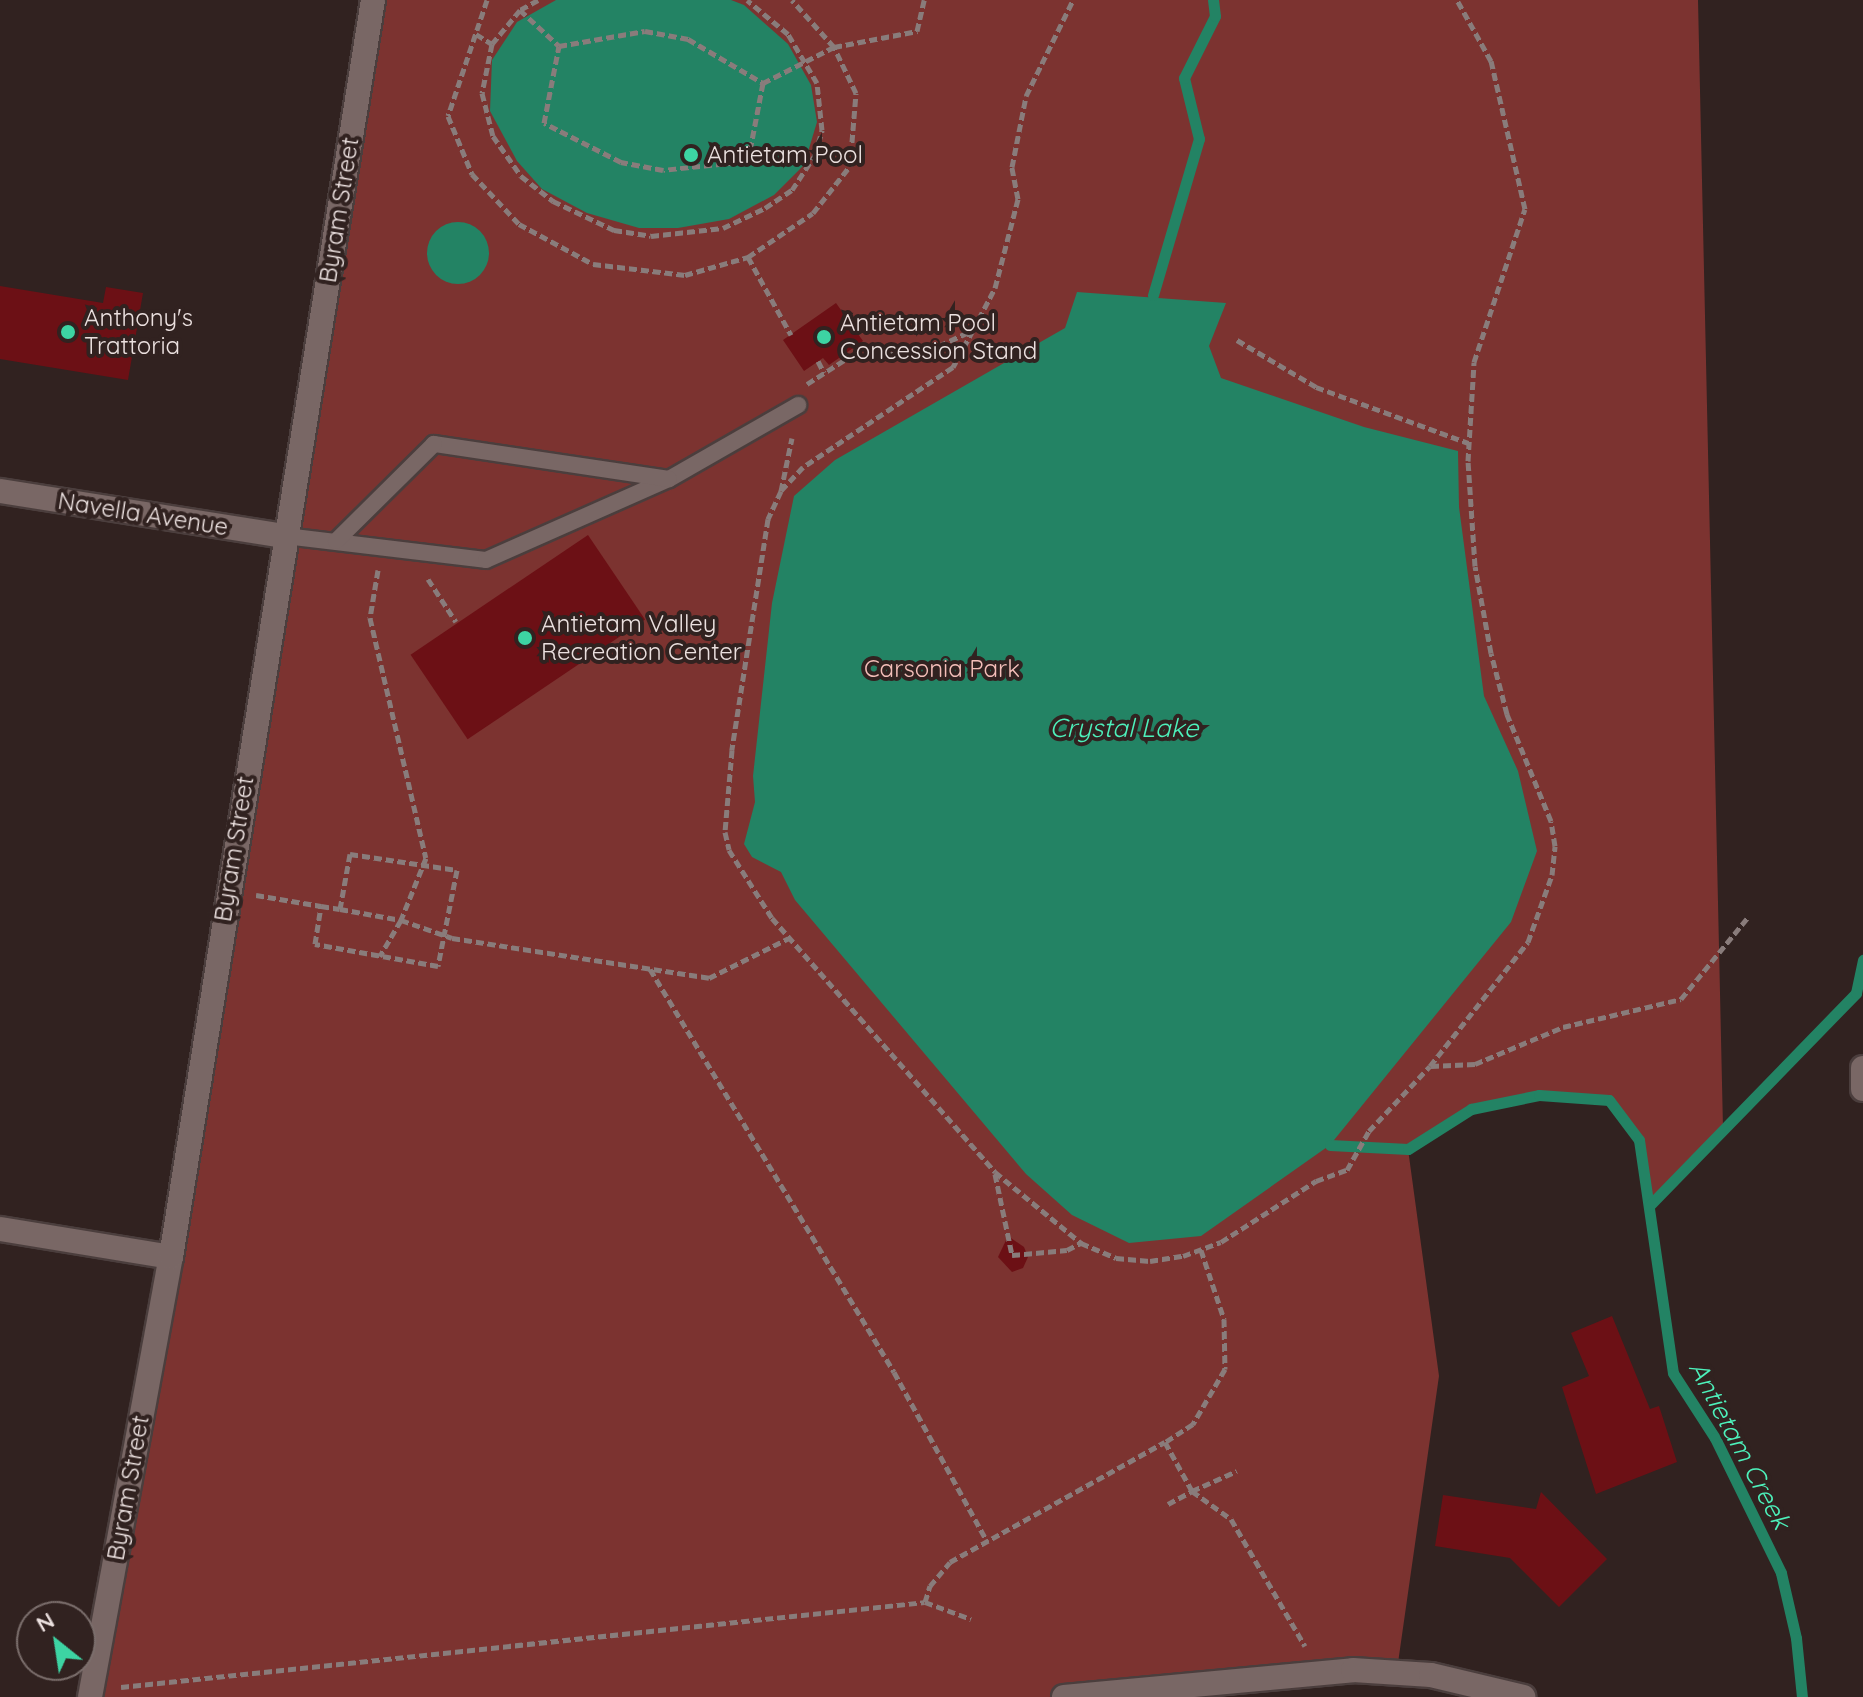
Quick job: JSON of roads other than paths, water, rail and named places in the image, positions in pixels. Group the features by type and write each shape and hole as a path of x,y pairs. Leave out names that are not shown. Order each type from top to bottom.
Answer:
{"street":[{"name":"Byram Street","path":"90,1697 171,1257 227,891 373,0"},
{"name":"Navella Avenue","path":"0,491 285,536"},
{"path":"1863,1069 1863,1089"},
{"path":"0,1229 171,1257"},
{"path":"1064,1697 1320,1673 1397,1670 1523,1697"}],"lane":[{"path":"285,536 382,545 486,560 669,479 798,405"},
{"path":"336,541 434,444 669,479"}],"water":[{"path":"556,0 731,0 744,5 788,44 811,85 817,122 804,165 774,195 729,219 678,228 639,228 587,213 542,189 517,161 490,111 492,60 517,22"},
{"path":"458,222 470,224 480,231 487,241 487,265 480,275 470,282 458,284 446,282 436,275 429,265 427,253 429,241 436,231 446,224"},
{"name":"Crystal Lake","path":"1077,292 1226,303 1209,346 1221,378 1364,427 1458,451 1459,507 1484,696 1518,771 1537,851 1511,922 1330,1145 1201,1236 1129,1243 1072,1215 1026,1174 795,900 781,872 752,857 744,844 755,802 753,776 772,603 794,496 835,460 1065,328"}],"waterway":[{"path":"1153,295 1199,139 1184,78 1215,16 1213,0"},
{"name":"Antietam Creek","path":"1649,1206 1856,993 1863,960"},
{"name":"Antietam Creek","path":"1330,1145 1408,1149 1471,1109 1539,1095 1609,1100 1639,1140 1673,1373 1715,1438 1781,1573 1796,1638 1802,1697"}],"place":[{"name":"Antietam Pool","path":"691,155"},
{"name":"Anthony's Trattoria","path":"68,332"},
{"name":"Antietam Pool Concession Stand","path":"824,337"},
{"name":"Antietam Valley Recreation Center","path":"525,638"}],"park label":[{"name":"Carsonia Park","path":"942,669"}]}
